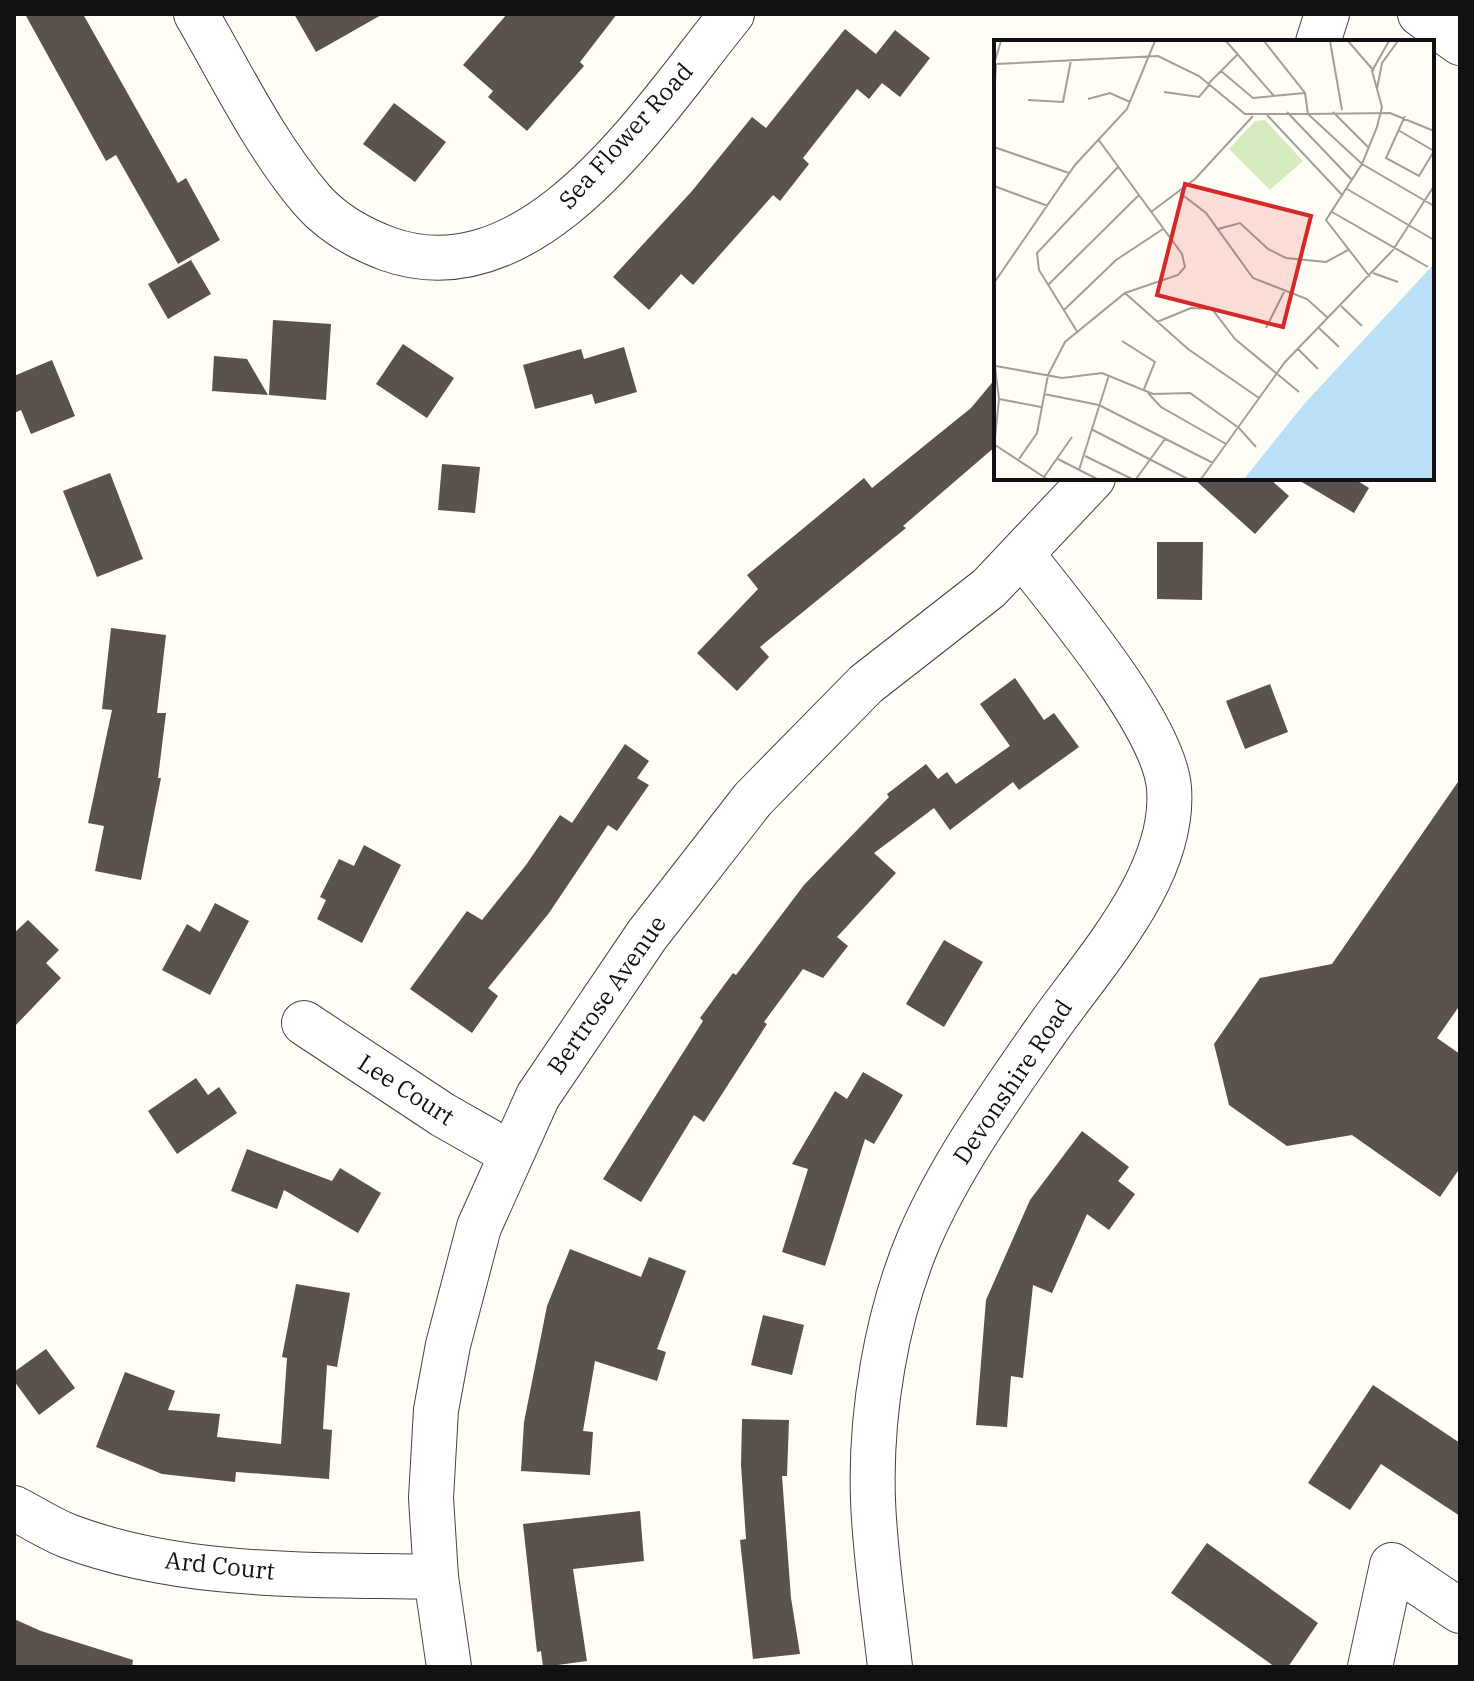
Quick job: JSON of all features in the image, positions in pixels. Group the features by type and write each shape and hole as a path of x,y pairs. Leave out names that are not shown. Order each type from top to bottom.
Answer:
{"street":[{"name":"Sea Flower Road","path":"196,14 277,152 313,202 358,236 395,251 435,258 489,249 515,238 560,211 639,126 732,14"},
{"path":"1319,40 1327,14"},
{"path":"1420,14 1460,43"},
{"name":"Bertrose Avenue","path":"449,1667 436,1577 431,1498 436,1410 448,1345 479,1227 538,1096 647,935 753,799 866,684 989,588 1091,480"},
{"name":"Devonshire Road","path":"890,1667 873,1499 876,1428 897,1304 919,1240 951,1176 986,1117 1141,896 1164,841 1168,815 1169,789 1158,744 1063,606 1022,554"},
{"name":"Lee Court","path":"304,1023 443,1115 510,1153"},
{"name":"Ard Court","path":"14,1508 68,1536 158,1560 249,1572 436,1577"},
{"path":"1370,1667 1392,1565 1460,1611"}],"building":[{"path":"25,14 83,14 178,183 186,178 220,240 178,264 116,155 106,161"},
{"path":"294,14 383,14 316,52"},
{"path":"507,14 617,14 580,62 584,66 527,131 488,97 493,91 463,65"},
{"path":"845,29 876,54 895,30 930,58 900,97 882,83 869,99 857,89 803,158 809,164 780,201 773,195 693,285 681,274 649,310 613,277 692,191 752,117 766,128"},
{"path":"394,103 446,142 415,182 363,144"},
{"path":"191,260 211,294 168,319 148,284"},
{"path":"273,320 331,324 326,400 269,395"},
{"path":"403,344 454,378 427,418 376,384"},
{"path":"624,347 637,392 595,404 592,394 535,409 523,365 581,349 584,359"},
{"path":"214,356 247,359 268,395 212,391"},
{"path":"52,360 75,416 31,434 21,410 14,413 14,376"},
{"path":"994,380 994,448 903,526 906,528 760,647 769,657 737,691 697,653 758,589 747,575 864,478 872,488 971,408"},
{"path":"442,464 480,467 475,513 438,510"},
{"path":"110,473 143,559 97,577 63,491"},
{"path":"1195,480 1271,480 1289,496 1255,534"},
{"path":"1298,480 1356,480 1369,488 1354,513"},
{"path":"1157,542 1203,542 1202,600 1157,599"},
{"path":"111,628 166,635 157,713 166,713 158,778 161,778 141,880 95,871 104,826 88,823 112,710 102,709"},
{"path":"1015,678 1044,720 1054,713 1079,747 1019,790 1013,782 950,830 934,808 874,853 896,873 837,937 848,946 823,978 803,969 764,1022 767,1024 704,1122 694,1115 641,1202 603,1179 703,1021 700,1018 733,973 736,975 804,885 889,797 887,794 926,764 938,779 947,772 956,784 1010,746 980,704"},
{"path":"1270,684 1288,732 1245,749 1226,701"},
{"path":"625,744 649,761 637,778 649,785 617,831 608,825 549,913 488,988 498,996 472,1033 410,989 467,911 482,920 526,865 560,815 572,823"},
{"path":"1460,779 1460,1005 1437,1038 1460,1054 1460,1168 1440,1197 1352,1135 1287,1146 1229,1105 1214,1044 1260,978 1332,964"},
{"path":"364,845 401,865 362,943 317,919 326,900 320,897 339,859 354,866"},
{"path":"215,903 249,921 210,995 162,970 187,924 200,932"},
{"path":"28,920 59,950 46,963 61,978 14,1027 14,933"},
{"path":"944,940 983,962 944,1027 906,1004"},
{"path":"863,1072 903,1095 874,1144 865,1139 825,1266 782,1252 808,1169 792,1164 835,1091 847,1099"},
{"path":"196,1078 208,1095 219,1087 237,1113 177,1154 148,1111"},
{"path":"1082,1131 1129,1167 1118,1181 1135,1194 1109,1230 1087,1214 1052,1293 1033,1285 1023,1378 1011,1376 1007,1427 976,1425 986,1300 1030,1200"},
{"path":"247,1149 332,1181 340,1168 381,1193 358,1233 284,1190 277,1209 231,1191"},
{"path":"570,1249 641,1277 649,1257 686,1271 657,1349 666,1352 657,1381 595,1361 583,1431 593,1432 590,1475 521,1471 524,1422 547,1306"},
{"path":"296,1284 350,1293 337,1367 327,1365 323,1429 332,1430 329,1479 236,1472 235,1482 162,1474 96,1447 125,1372 175,1391 168,1410 220,1414 217,1437 281,1444 287,1358 282,1357"},
{"path":"763,1315 804,1325 792,1375 751,1365"},
{"path":"46,1349 75,1388 39,1415 14,1381 14,1372"},
{"path":"1373,1385 1460,1443 1460,1516 1381,1464 1350,1510 1308,1483"},
{"path":"742,1419 789,1420 787,1476 782,1476 791,1598 800,1654 753,1659 740,1540 746,1539 741,1465"},
{"path":"640,1511 644,1561 573,1569 587,1661 543,1667 541,1651 537,1652 523,1524"},
{"path":"1207,1543 1318,1623 1288,1667 1275,1667 1171,1593"},
{"path":"14,1619 41,1631 133,1660 132,1667 14,1667"}]}
